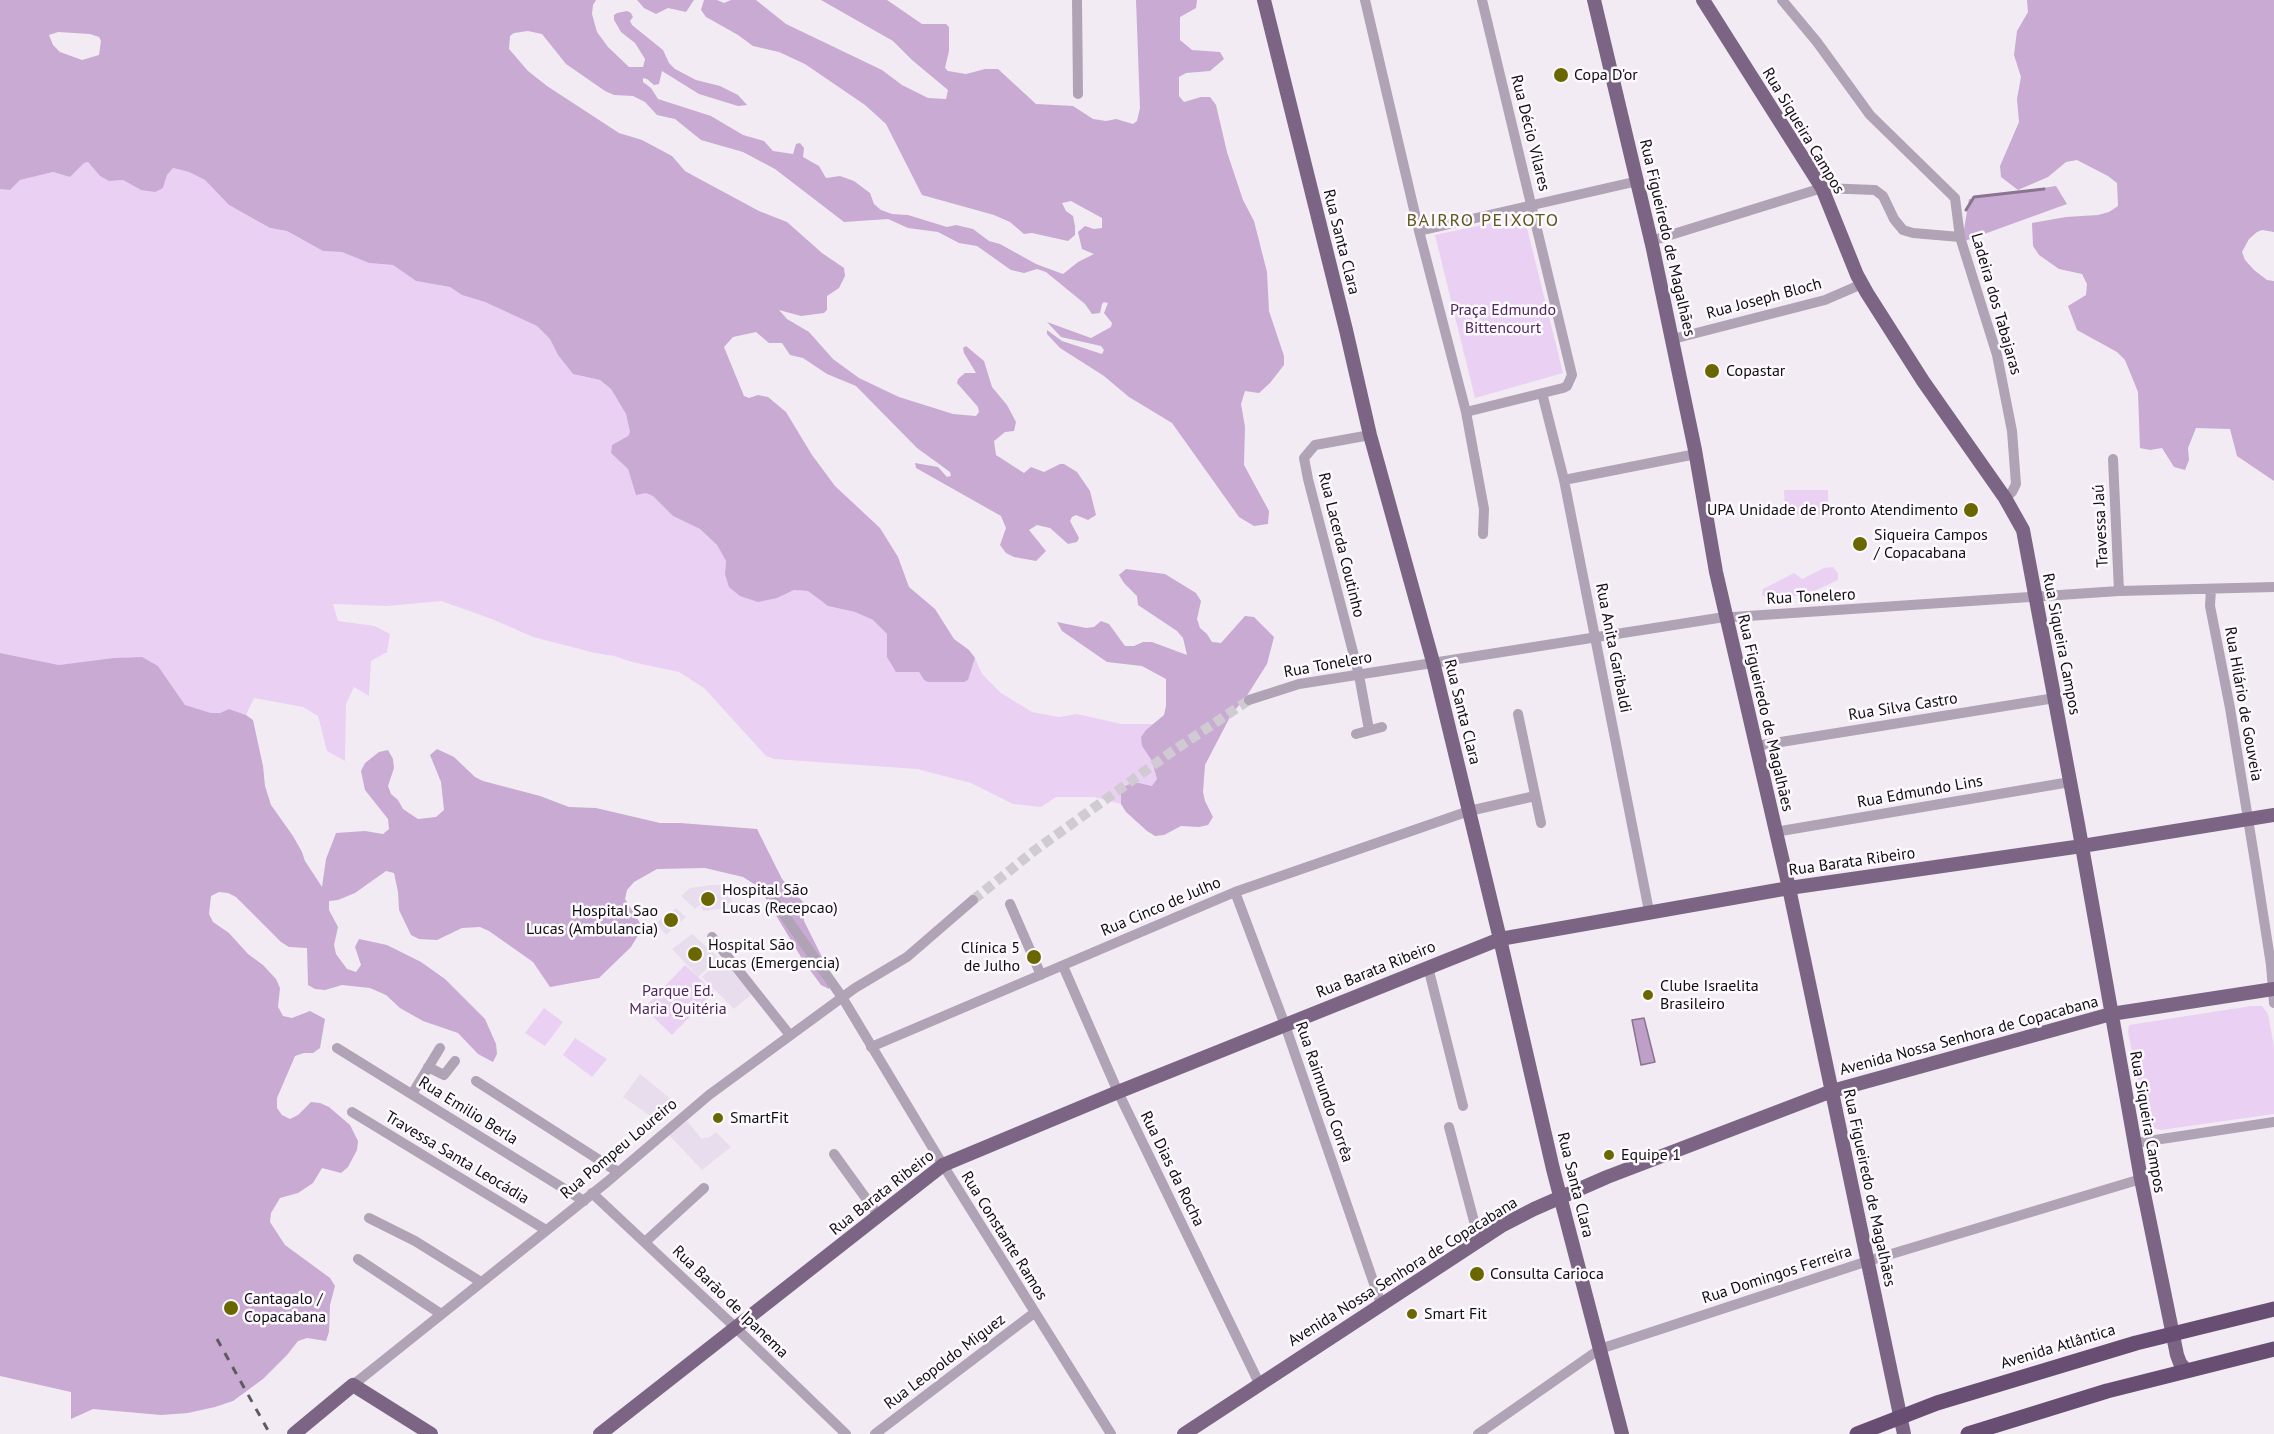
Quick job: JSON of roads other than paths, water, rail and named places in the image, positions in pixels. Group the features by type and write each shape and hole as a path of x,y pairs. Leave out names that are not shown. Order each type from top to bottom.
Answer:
{"highway":[{"name":"Avenida Atlântica","path":"1857,1434 1937,1403 2172,1332 2274,1309"},
{"path":"1968,1434 2107,1390 2274,1349"}],"main road":[{"name":"Rua Santa Clara","path":"1264,0 1370,435 1433,662 1560,1197 1622,1434"},
{"name":"Rua Figueiredo de Magalhães","path":"1594,0 1673,339 1725,617 1789,888 1904,1434"},
{"name":"Rua Siqueira Campos","path":"1702,0 1822,188 1862,284 1923,381 2005,498 2023,530 2141,1179 2172,1332 2180,1363 2187,1371"},
{"name":"Rua Barata Ribeiro","path":"600,1434 943,1165 1118,1092 1500,939 1789,888 2082,846 2274,815"},
{"name":"Avenida Nossa Senhora de Copacabana","path":"1184,1434 1518,1216 1616,1173 1832,1091 2111,1014 2274,994"},
{"name":"Rua Pompeu Loureiro","path":"294,1434 353,1385"},
{"path":"353,1385 430,1434"}],"street":[{"path":"1077,0 1078,94"},
{"path":"1365,0 1419,231 1466,412 1485,509 1483,534"},
{"name":"Rua Décio Vilares","path":"1482,0 1572,375 1567,386 1542,393"},
{"name":"Ladeira dos Tabajaras","path":"1782,0 1817,42 1870,115 1954,196 1959,213 1960,237 1997,354 2012,431 2016,484 2005,498"},
{"path":"1419,231 1638,181"},
{"path":"1651,241 1822,188 1875,190 1883,196 1894,219 1903,230 1960,237"},
{"name":"Rua Joseph Bloch","path":"1673,339 1825,300 1862,284"},
{"path":"1466,412 1542,393"},
{"name":"Rua Anita Garibaldi","path":"1542,393 1564,480 1649,911"},
{"name":"Rua Lacerda Coutinho","path":"1359,675 1304,458 1315,446 1370,435"},
{"path":"1564,480 1696,454"},
{"name":"Travessa Jaú","path":"2113,459 2119,591"},
{"name":"Rua Tonelero","path":"1249,699 1299,684 1725,617 2119,591 2274,587"},
{"name":"Rua Hilário de Gouveia","path":"2211,589 2210,606 2230,708 2274,994"},
{"path":"1359,675 1369,730"},
{"name":"Rua Silva Castro","path":"1756,746 2055,698"},
{"path":"1518,714 1541,823"},
{"path":"1356,734 1382,727"},
{"name":"Rua Edmundo Lins","path":"1775,832 2070,782"},
{"name":"Rua Cinco de Julho","path":"871,1047 1235,892 1468,811 1535,796"},
{"name":"Rua Raimundo Corrêa","path":"1235,892 1285,1025 1381,1304"},
{"name":"Rua Pompeu Loureiro","path":"353,1385 588,1197 709,1095 842,997 907,957 973,900"},
{"name":"Rua Constante Ramos","path":"775,902 842,997 1034,1313 1111,1434"},
{"path":"1010,904 1041,975"},
{"path":"712,938 789,1034"},
{"name":"Rua Dias da Rocha","path":"1063,966 1118,1092 1259,1383"},
{"path":"1428,967 1463,1106"},
{"name":"Rua Emilio Berla","path":"337,1048 588,1197"},
{"path":"412,1094 440,1048"},
{"path":"428,1067 444,1076 455,1061"},
{"path":"476,1081 618,1172"},
{"name":"Travessa Santa Leocádia","path":"352,1112 546,1230"},
{"path":"2135,1143 2274,1122"},
{"path":"1449,1127 1479,1240"},
{"path":"834,1154 878,1215"},
{"name":"Rua Domingos Ferreira","path":"1478,1434 1600,1349 1868,1261 2141,1179"},
{"path":"645,1242 704,1188"},
{"name":"Rua Barão de Ipanema","path":"588,1197 645,1242 846,1434"},
{"path":"369,1218 415,1241 480,1282"},
{"path":"358,1259 441,1314"},
{"name":"Rua Leopoldo Miguez","path":"874,1434 1034,1313"}],"waterway":[{"path":"1966,210 1974,197 2044,189"}],"tunnel":[{"path":"973,900 1034,851 1170,753 1249,700"}],"railway":[{"path":"217,1339 270,1434"}],"place":[{"name":"Copa D'or","path":"1561,75"},
{"name":"Copastar","path":"1712,371"},
{"name":"UPA Unidade de Pronto Atendimento","path":"1971,510"},
{"name":"Siqueira Campos / Copacabana","path":"1860,544"},
{"name":"Hospital São Lucas (Recepcao)","path":"708,899"},
{"name":"Hospital Sao Lucas (Ambulancia)","path":"671,920"},
{"name":"Hospital São Lucas (Emergencia)","path":"695,954"},
{"name":"Clínica 5 de Julho","path":"1034,957"},
{"name":"Clube Israelita Brasileiro","path":"1648,995"},
{"name":"SmartFit","path":"718,1118"},
{"name":"Equipe 1","path":"1609,1155"},
{"name":"Consulta Carioca","path":"1477,1274"},
{"name":"Cantagalo / Copacabana","path":"231,1308"},
{"name":"Smart Fit","path":"1412,1314"}],"district":[{"name":"BAIRRO PEIXOTO","path":"1483,221"}],"park label":[{"name":"Praça Edmundo Bittencourt","path":"1503,319"},
{"name":"Parque Ed. Maria Quitéria","path":"678,1000"}]}
